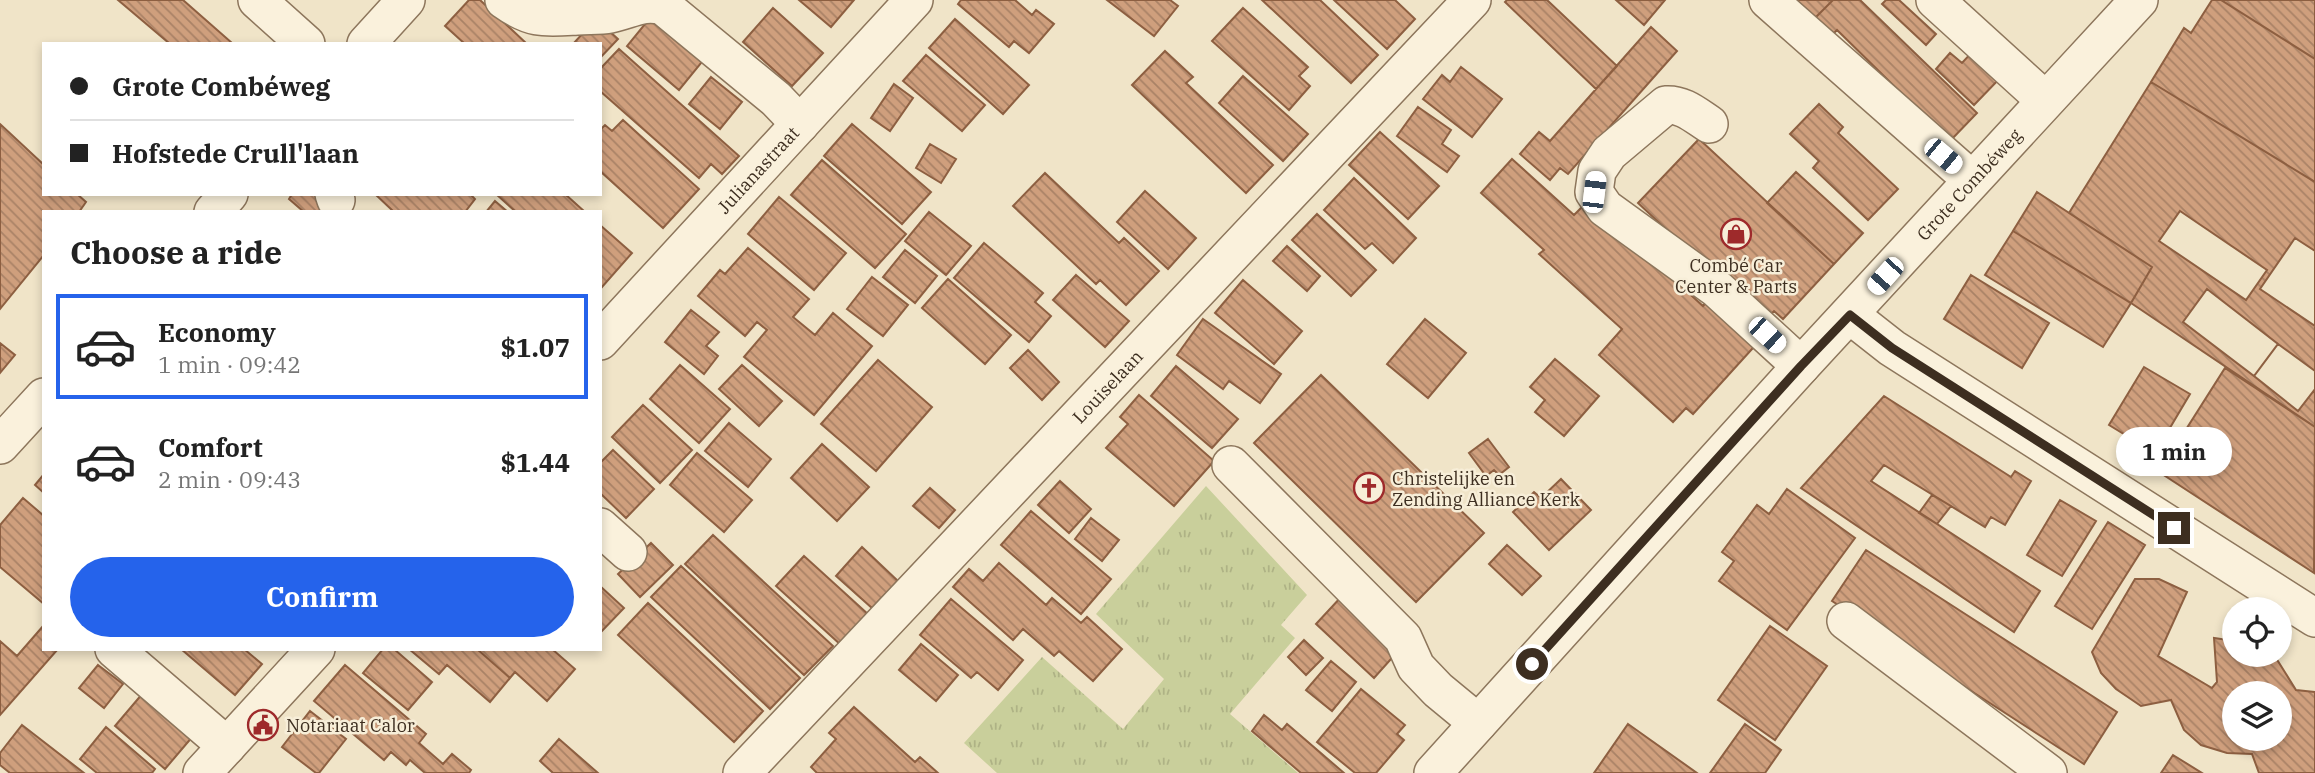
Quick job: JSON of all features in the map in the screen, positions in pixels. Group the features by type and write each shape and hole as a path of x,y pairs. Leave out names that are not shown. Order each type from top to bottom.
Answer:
{"street":[{"path":"257,0 304,42"},
{"path":"368,42 406,0"},
{"path":"504,0 543,19 610,14 642,2 654,2 663,6 776,99 800,124"},
{"name":"Julianastraat","path":"602,339 914,0"},
{"name":"Louiselaan","path":"742,773 1472,0"},
{"path":"1768,0 1972,180"},
{"path":"1935,0 2045,100"},
{"name":"Grote Combéweg","path":"1433,773 1801,366 2139,0"},
{"path":"1709,124 1687,109 1665,105 1609,153 1597,171 1594,192 1605,208 1717,289 1801,366"},
{"path":"215,210 227,196"},
{"path":"1850,315 1892,348 2315,618"},
{"path":"0,445 42,399"},
{"path":"1231,465 1403,638 1416,667 1438,690 1478,723"},
{"path":"602,529 628,552"},
{"path":"1846,621 2048,773"},
{"path":"116,651 227,746"},
{"path":"202,773 314,651"}],"green space":[{"path":"1206,486 1307,595 1281,625 1295,638 1230,714 1298,773 997,773 964,743 1042,657 1123,729 1164,679 1096,614"}],"building":[{"path":"118,0 183,0 231,42 168,42"},
{"path":"469,0 480,0 525,42 463,42 445,26"},
{"path":"799,0 854,0 831,27"},
{"path":"961,0 1015,0 1032,15 1036,10 1054,24 1029,53 1014,41 1009,47 958,4"},
{"path":"1107,0 1170,0 1178,6 1154,36"},
{"path":"1262,0 1320,0 1378,55 1351,83"},
{"path":"1334,0 1395,0 1415,19 1387,49"},
{"path":"1547,0 1617,66 1596,89 1505,2"},
{"path":"1616,0 1665,0 1644,25"},
{"path":"1785,0 1833,0 1810,23"},
{"path":"1833,0 1860,0 1977,113 1950,141 1837,30 1827,40 1810,23"},
{"path":"1886,0 1899,0 1936,34 1926,45 1882,4"},
{"path":"2212,0 2221,0 2315,59 2315,182 2151,82 2184,28 2191,33"},
{"path":"2221,0 2315,0 2315,59"},
{"path":"773,8 823,53 792,86 743,42"},
{"path":"1243,8 1308,67 1299,76 1310,86 1289,110 1212,41"},
{"path":"654,13 706,57 679,90 627,46"},
{"path":"596,19 618,39 602,56 602,42 575,42"},
{"path":"955,19 1029,85 1003,114 929,48"},
{"path":"1651,27 1677,51 1568,174 1560,168 1550,180 1520,154 1539,132 1550,141"},
{"path":"619,49 739,156 722,174 711,164 699,178 602,93 602,67"},
{"path":"1975,49 2003,75 1974,105 1936,69 1950,53 1962,63"},
{"path":"1165,51 1193,77 1186,83 1273,165 1246,193 1132,85"},
{"path":"926,55 985,105 962,131 903,81"},
{"path":"1461,67 1502,99 1472,137 1423,99 1442,75 1450,82"},
{"path":"1243,76 1308,134 1283,161 1219,103"},
{"path":"711,77 742,102 720,129 689,104"},
{"path":"2151,82 2315,182 2315,427 2131,303 2152,267 2069,213"},
{"path":"894,84 913,98 890,131 871,118"},
{"path":"1819,104 1843,127 1838,133 1898,189 1868,220 1813,168 1819,161 1790,134"},
{"path":"1418,107 1451,130 1442,144 1459,156 1447,172 1397,136"},
{"path":"623,120 699,189 663,228 602,173 602,128 605,125 612,131"},
{"path":"0,124 42,163 42,196 79,196 86,202 80,210 42,210 42,257 0,309"},
{"path":"852,124 931,192 902,224 824,156"},
{"path":"1380,132 1439,186 1408,219 1349,165"},
{"name":"Combé Car Center & Parts","path":"1699,139 1834,264 1783,319 1774,311 1764,321 1638,203"},
{"path":"930,144 956,159 941,183 916,168"},
{"path":"1512,159 1574,215 1588,201 1703,306 1714,294 1762,338 1693,414 1686,408 1673,422 1599,355 1622,329 1539,254 1544,250 1481,193"},
{"path":"822,160 906,234 875,268 791,195"},
{"path":"1796,172 1863,233 1834,264 1767,203"},
{"path":"1045,173 1119,243 1124,238 1159,271 1126,305 1100,280 1096,284 1013,206"},
{"path":"1354,178 1416,238 1393,263 1372,243 1365,249 1324,210"},
{"path":"1145,191 1196,238 1168,269 1117,222"},
{"path":"2037,192 2152,267 2131,303 2013,231"},
{"path":"291,196 319,196 335,210 302,210 289,199"},
{"path":"377,196 472,196 475,199 467,210 392,210"},
{"path":"498,196 567,196 583,210 514,210"},
{"path":"779,197 846,253 814,290 748,234"},
{"path":"495,201 506,210 488,210"},
{"path":"2180,211 2267,270 2246,300 2159,241"},
{"path":"929,212 971,246 946,275 905,241"},
{"path":"1317,214 1376,270 1351,296 1292,240"},
{"path":"602,227 632,253 602,287"},
{"path":"2013,231 2131,303 2103,347 1985,275"},
{"path":"2295,238 2315,251 2315,326 2260,289"},
{"path":"984,243 1043,293 1035,302 1051,316 1029,342 954,278"},
{"path":"1287,246 1320,276 1307,291 1273,261"},
{"path":"748,248 809,299 793,317 815,335 833,313 872,346 814,415 744,357 767,330 757,322 745,336 698,296 720,270 725,274"},
{"path":"905,250 937,276 915,303 883,277"},
{"path":"1076,275 1129,321 1105,347 1053,300"},
{"path":"1971,275 2049,323 2022,368 1944,319"},
{"path":"872,277 908,305 883,336 847,309"},
{"path":"948,279 1011,335 985,364 922,308"},
{"path":"1243,280 1302,331 1274,364 1215,313"},
{"path":"2207,289 2278,344 2254,376 2183,322"},
{"path":"691,310 719,332 706,346 718,356 704,374 665,342"},
{"path":"1203,319 1281,374 1260,403 1229,381 1223,389 1177,355"},
{"path":"1425,319 1466,353 1428,398 1387,364"},
{"path":"0,343 15,355 0,373"},
{"path":"2278,344 2315,371 2315,389 2298,411 2254,376"},
{"path":"1028,350 1059,382 1042,400 1010,368"},
{"path":"1555,359 1599,396 1564,436 1535,412 1545,400 1530,387"},
{"path":"878,360 932,407 876,471 821,424"},
{"path":"680,365 730,409 699,443 650,399"},
{"path":"742,365 782,401 759,426 719,389"},
{"path":"1176,366 1238,419 1212,448 1151,396"},
{"path":"2144,367 2190,394 2155,453 2109,425"},
{"path":"2225,368 2315,427 2314,573 2159,472"},
{"name":"Christelijke en Zending Alliance Kerk","path":"1321,375 1484,533 1416,602 1254,443"},
{"path":"1139,395 1214,461 1174,506 1106,448 1128,424 1120,417"},
{"path":"1884,396 2011,477 2015,471 2031,481 2005,525 1991,517 1985,527 1884,465 1871,481 2040,591 2014,632 1801,488"},
{"path":"643,405 692,450 660,483 612,437"},
{"path":"729,423 771,459 748,487 705,451"},
{"path":"1488,439 1509,467 1499,475 1494,470 1486,476 1469,453"},
{"path":"822,444 869,487 837,521 791,478"},
{"path":"613,450 654,489 626,518 602,495 602,461"},
{"path":"697,453 752,500 724,532 670,485"},
{"path":"42,476 42,491 35,485"},
{"path":"1561,479 1591,510 1549,550 1513,512 1534,492 1541,498"},
{"path":"1060,481 1091,509 1069,533 1038,505"},
{"path":"930,488 955,510 939,528 913,506"},
{"path":"1787,489 1855,538 1787,630 1719,581 1734,561 1722,552 1757,505 1769,514"},
{"path":"1932,495 1951,506 1937,524 1919,513"},
{"path":"23,498 42,514 42,602 0,567 0,525"},
{"path":"2060,500 2096,521 2062,576 2027,555"},
{"path":"1031,511 1111,579 1081,614 1001,545"},
{"path":"1091,518 1119,540 1102,561 1075,539"},
{"path":"2108,522 2145,545 2092,629 2055,606"},
{"path":"713,535 833,646 804,675 685,564"},
{"path":"651,543 673,565 640,597 618,574"},
{"path":"1507,545 1541,576 1522,595 1489,564"},
{"path":"862,547 898,581 872,608 836,576"},
{"path":"1866,550 2117,712 2084,764 1832,601"},
{"path":"804,556 869,615 841,645 776,586"},
{"path":"999,563 1046,605 1052,598 1081,623 1087,617 1122,649 1093,681 1059,651 1054,656 1023,629 1013,640 953,587 969,569 983,581"},
{"path":"681,566 800,678 770,709 651,597"},
{"path":"2135,579 2159,579 2187,592 2158,656 2212,688 2217,682 2214,638 2222,639 2222,667 2282,667 2290,681 2222,681 2222,751 2292,751 2292,684 2296,690 2315,692 2315,773 2259,773 2252,754 2227,753 2201,745 2184,730 2171,700 2141,706 2116,689 2101,673 2092,652"},
{"path":"602,588 624,608 602,631"},
{"path":"1342,596 1399,650 1374,678 1316,624"},
{"path":"951,599 1023,660 998,690 977,672 971,678 920,635"},
{"path":"648,603 763,711 734,742 618,635"},
{"path":"1770,626 1827,666 1775,740 1718,700"},
{"path":"42,627 42,651 56,651 0,715 0,641 17,656"},
{"path":"1304,640 1323,658 1306,675 1288,657"},
{"path":"921,644 958,675 936,701 899,670"},
{"path":"183,651 246,651 262,664 235,695"},
{"path":"381,651 396,651 432,682 408,710 363,673"},
{"path":"411,651 479,651 510,678 490,702 447,665 439,674"},
{"path":"479,651 554,651 575,669 547,701 515,672 510,678"},
{"path":"1331,661 1356,682 1332,711 1306,690"},
{"path":"98,665 123,684 104,708 79,688"},
{"path":"345,665 426,734 419,743 443,764 452,754 471,770 469,773 425,773 410,760 406,765 391,752 384,760 314,701"},
{"path":"1361,689 1405,725 1397,734 1404,740 1376,773 1355,773 1317,742"},
{"path":"143,693 193,736 165,769 115,726"},
{"path":"854,707 915,762 920,757 938,773 817,773 811,767 836,739 829,733"},
{"path":"310,711 346,739 319,773 282,747"},
{"path":"1264,715 1282,730 1287,724 1344,773 1301,773 1252,731"},
{"path":"1628,724 1697,773 1594,773"},
{"path":"1745,724 1781,750 1765,773 1710,773"},
{"path":"22,725 84,773 10,773 0,765 0,753"},
{"path":"106,727 155,769 152,773 97,773 80,759"},
{"path":"559,739 598,773 553,773 540,761"},
{"path":"2173,755 2202,773 2161,773"}],"place":[{"name":"Combé Car Center & Parts","path":"1736,234"},
{"name":"Christelijke en Zending Alliance Kerk","path":"1369,488"},
{"name":"Notariaat Calor","path":"263,725"}],"route":[{"path":"1532,664 1850,315 1892,348 2174,528"}]}
